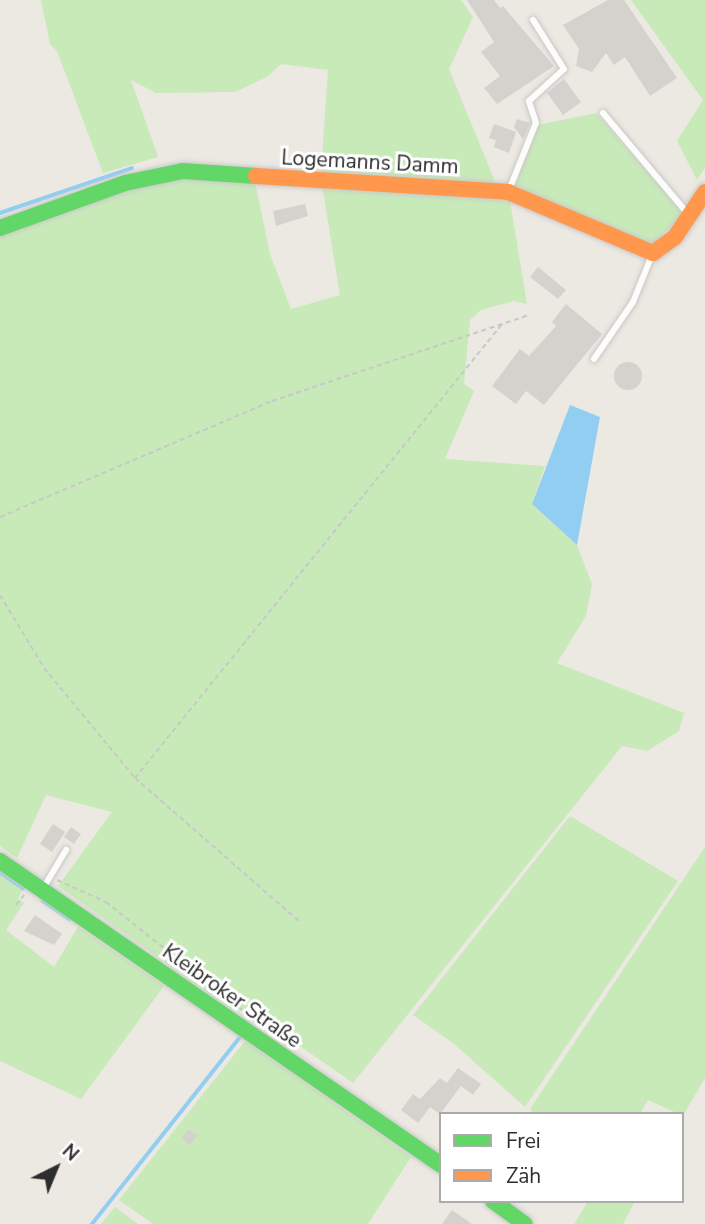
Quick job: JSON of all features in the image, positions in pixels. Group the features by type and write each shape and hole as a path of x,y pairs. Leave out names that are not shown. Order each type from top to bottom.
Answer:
{"street":[{"name":"Logemanns Damm","path":"0,228 125,183 183,172 508,192 653,253"},
{"path":"653,253 675,237 705,192"},
{"name":"Kleibroker Straße","path":"0,861 44,887 439,1164"},
{"path":"496,1203 525,1224"}],"lane":[{"path":"508,192 536,123 529,101 564,69 533,20"},
{"path":"603,113 690,216"},
{"path":"594,359 633,302 653,253"},
{"path":"44,887 66,850"}],"path":[{"path":"0,517 272,401 529,315"},
{"path":"135,778 502,324"},
{"path":"0,595 44,668 135,778 300,922"},
{"path":"44,887 58,880 106,902 261,1025"},
{"path":"250,1017 263,1010"}],"green space":[{"path":"41,0 461,0 473,17 449,69 496,184 321,172 328,70 281,64 267,77 235,92 156,93 131,80 158,157 103,173 57,51 50,44"},
{"path":"631,0 705,0 705,168 697,180 677,141 703,100"},
{"path":"596,113 684,214 649,247 514,189 538,125"},
{"path":"200,178 255,182 270,254 291,309 340,295 322,185 509,195 527,304 514,301 481,310 470,320 464,384 474,391 445,459 545,466 532,504 577,545 592,584 586,616 557,663 684,713 679,731 647,751 622,746 353,1083 257,1016 230,1008 58,886 112,812 46,795 17,858 0,846 0,234 158,179"},
{"path":"570,816 678,881 525,1107 453,1043 413,1015"},
{"path":"705,847 705,1078 684,1114 684,1112 674,1112 648,1100 641,1112 533,1112 530,1109"},
{"path":"0,874 23,890 18,898 24,903 6,930 54,967 78,927 164,986 81,1099 0,1061"},
{"path":"245,1041 411,1157 368,1224 153,1224 119,1200"},
{"path":"587,1203 634,1203 623,1224 574,1224"},
{"path":"115,1207 138,1224 101,1224"}],"water":[{"path":"570,405 600,417 577,545 532,504"}],"building":[{"path":"467,0 494,0 500,8 503,6 554,66 497,104 484,88 500,76 481,52 494,42"},
{"path":"608,0 624,0 677,78 650,96 625,57 614,65 606,53 592,72 576,66 579,49 563,25"},
{"path":"564,79 581,102 563,115 547,93"},
{"path":"517,119 530,123 523,139 514,127"},
{"path":"494,124 516,132 509,153 494,147 496,140 489,138"},
{"path":"305,204 308,216 276,226 273,211"},
{"path":"538,267 566,290 558,299 530,277"},
{"path":"566,304 602,334 544,405 526,391 516,404 492,386 520,349 529,356 556,326 552,322"},
{"path":"628,362 638,366 642,376 638,386 628,390 618,386 614,376 618,366"},
{"path":"53,824 65,832 52,852 40,844"},
{"path":"71,827 81,834 74,844 64,837"},
{"path":"35,915 62,934 54,945 24,931"},
{"path":"458,1068 481,1084 473,1095 461,1086 442,1112 439,1113 430,1107 418,1123 401,1110 413,1094 420,1099 440,1078 447,1083"},
{"path":"189,1129 197,1136 189,1145 181,1138"},
{"path":"452,1210 472,1224 442,1224"}],"waterway":[{"path":"0,213 132,168"},
{"path":"0,872 23,888"},
{"path":"43,901 70,919"},
{"path":"92,1224 240,1037"}],"traffic: fast":[{"path":"0,228 125,183 183,171 256,176"},
{"path":"0,861 439,1164"},
{"path":"496,1203 525,1224"}],"traffic: slow":[{"path":"256,176 508,192 653,253 675,237 705,192"}]}
